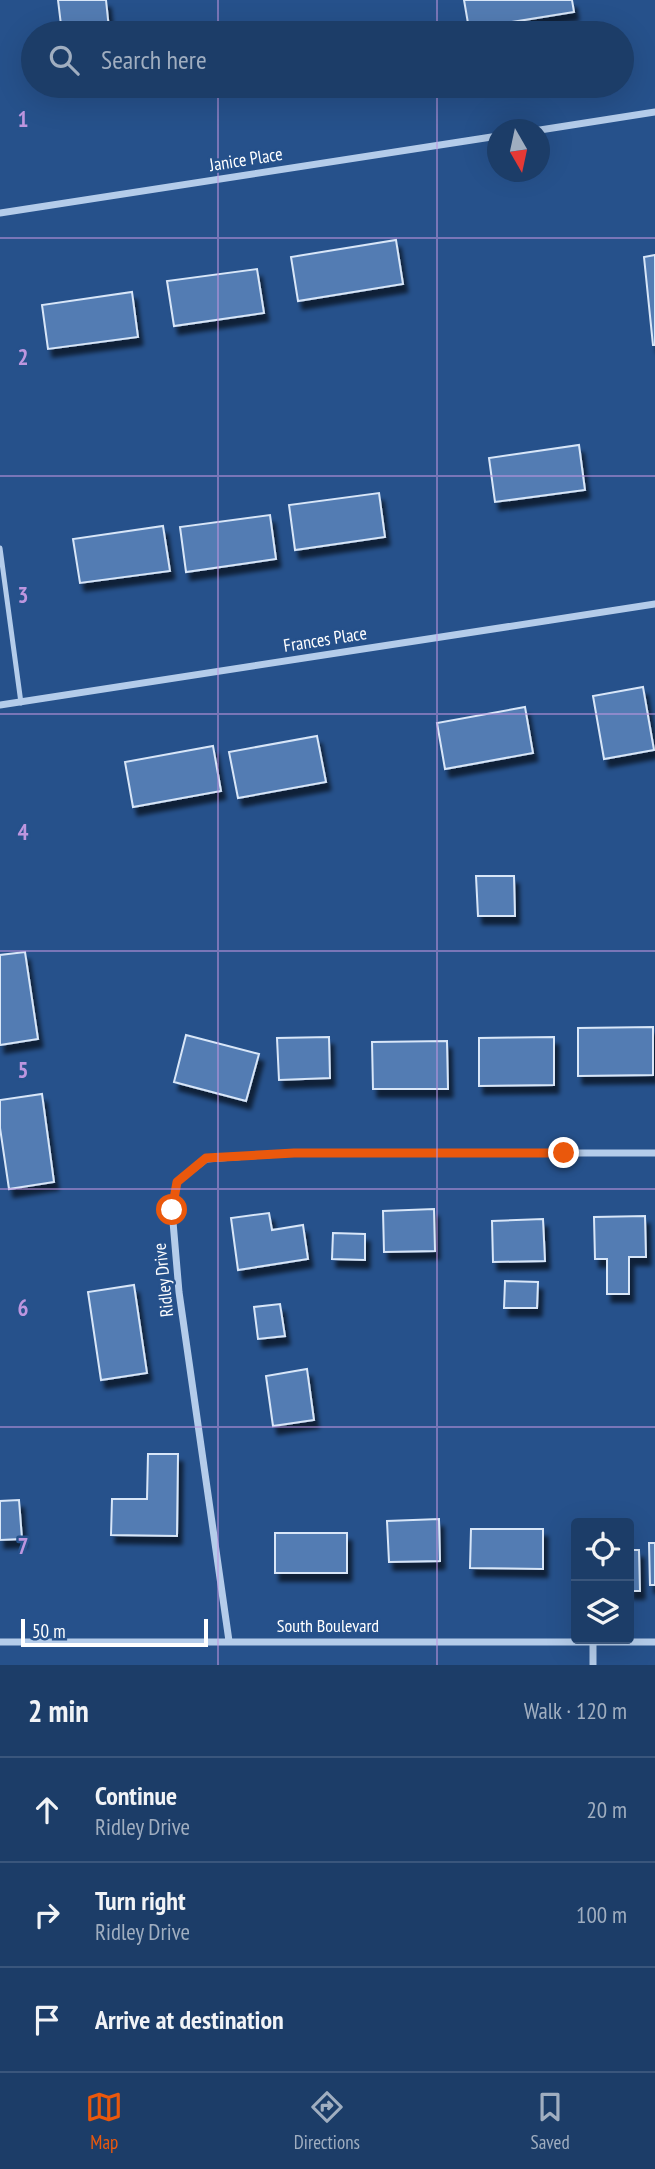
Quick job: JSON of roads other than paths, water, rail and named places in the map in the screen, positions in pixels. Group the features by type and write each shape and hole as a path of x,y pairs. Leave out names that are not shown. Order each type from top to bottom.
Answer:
{"street":[{"path":"550,128 655,112"},
{"name":"Janice Place","path":"0,213 487,138"},
{"name":"Frances Place","path":"0,705 655,604"},
{"name":"Ridley Drive","path":"229,1641 179,1292 172,1210 177,1182 206,1158 294,1153 655,1153"},
{"name":"South Boulevard","path":"0,1642 571,1642"},
{"name":"South Boulevard","path":"634,1642 655,1642"},
{"path":"593,1644 593,1665"}],"lane":[{"path":"0,548 22,703"}]}
